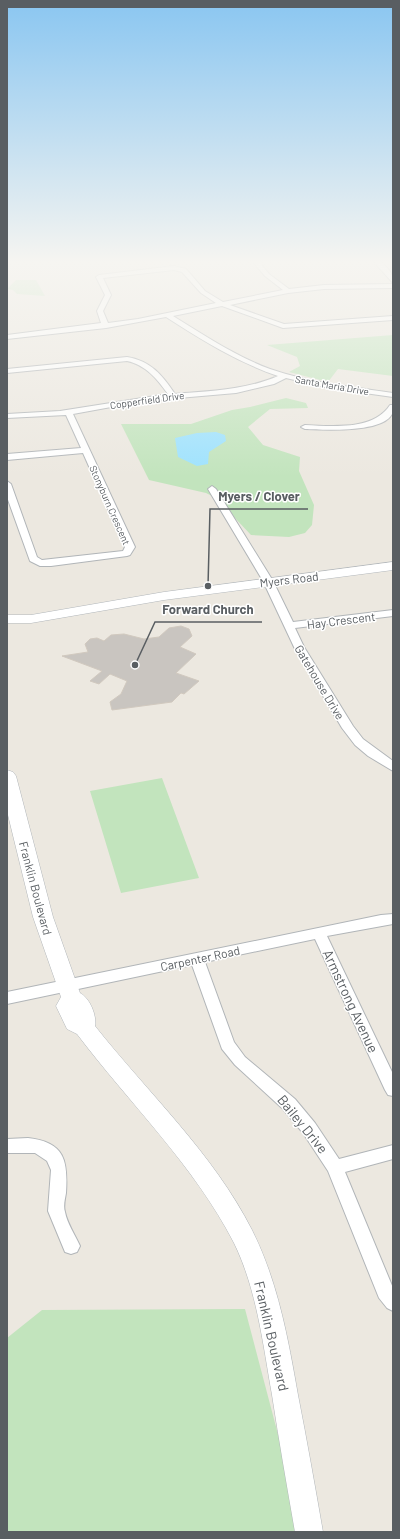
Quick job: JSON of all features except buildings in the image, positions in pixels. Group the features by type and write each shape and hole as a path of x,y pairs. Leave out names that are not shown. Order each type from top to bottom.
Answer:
{"main road":[{"name":"Myers Road","path":"7,619 31,619 164,596 393,566"},
{"name":"Myers Road","path":"7,632 166,600 186,594"},
{"name":"Franklin Boulevard","path":"7,776 42,917 68,992 66,1006 69,1014 74,1023 84,1028 198,1167 225,1207 243,1238 257,1272 276,1342 309,1532"}],"street":[{"path":"7,337 36,334"},
{"name":"Santa Maria Drive","path":"196,334 242,359 285,376 314,383 393,395"},
{"path":"7,371 117,359 134,359 159,375 173,396"},
{"name":"Copperfield Drive","path":"7,416 41,416 69,413 134,401 258,386 285,376"},
{"path":"305,427 325,428 372,423 386,416 393,407"},
{"name":"Stonyburn Crescent","path":"7,484 33,559 40,563 51,563 127,553 130,547 69,413"},
{"name":"Stonyburn Crescent","path":"7,457 86,450"},
{"name":"Gatehouse Drive","path":"212,489 268,582 302,652 348,728 359,742 393,767"},
{"name":"Hay Crescent","path":"289,626 393,613"},
{"name":"Carpenter Road","path":"7,998 68,992 196,959 393,919"},
{"name":"Armstrong Avenue","path":"319,933 393,1090"},
{"name":"Bailey Drive","path":"196,959 227,1045 240,1061 289,1104 309,1128 335,1167 386,1292 393,1302"},
{"path":"7,1146 37,1146 49,1152 54,1157 59,1170 56,1211 71,1246"},
{"path":"335,1167 393,1152"}],"green space":[{"path":"393,335 393,376 338,369 328,382 289,372 300,366 297,357 267,345"},
{"path":"286,398 306,403 308,408 270,409 248,427 263,445 300,457 299,471 314,505 312,525 305,533 289,537 251,535 216,498 206,493 149,480 121,424 191,424 232,410"},
{"path":"162,778 199,878 121,893 90,791"},
{"path":"245,1309 280,1442 295,1532 7,1532 7,1338 42,1310"}],"water":[{"path":"216,432 225,435 226,441 209,452 208,464 197,466 178,457 175,438 197,433"}],"place":[{"name":"Myers / Clover","path":"208,586"},
{"name":"Forward Church","path":"135,665"}]}
